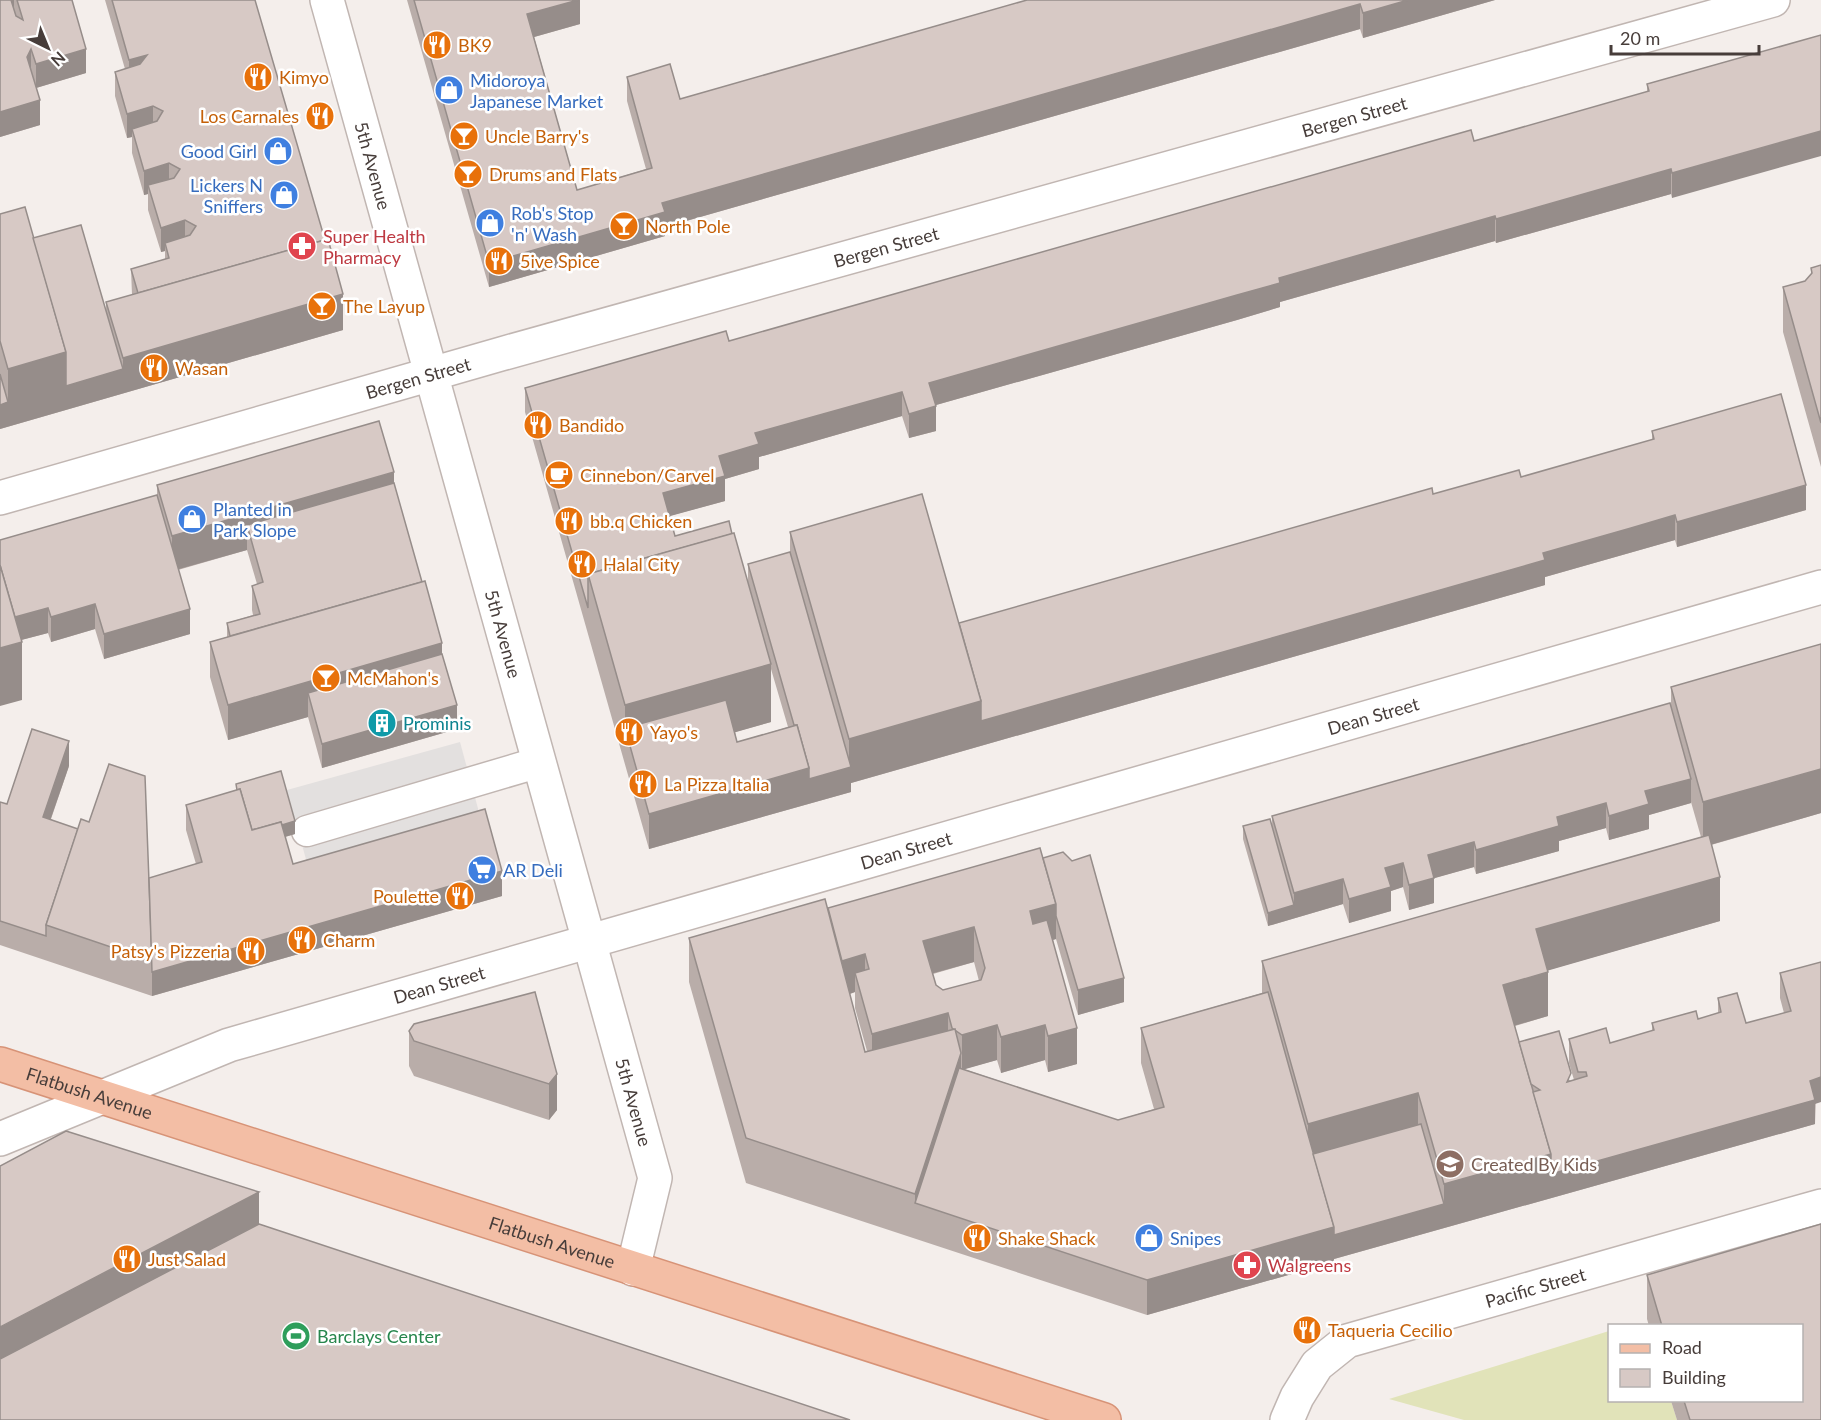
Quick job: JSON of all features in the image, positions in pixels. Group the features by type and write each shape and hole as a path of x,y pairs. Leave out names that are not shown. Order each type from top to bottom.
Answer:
{"main road":[{"name":"Flatbush Avenue","path":"0,1064 1104,1420"}],"street":[{"name":"5th Avenue","path":"327,0 655,1178 633,1269"},
{"name":"Bergen Street","path":"0,498 431,374 1773,0"},
{"name":"Dean Street","path":"0,1139 229,1045 1821,587"},
{"name":"Pacific Street","path":"1287,1420 1297,1397 1317,1365 1347,1341 1821,1206"}],"lane":[{"path":"307,831 540,762"}],"green space":[{"path":"1608,1331 1608,1402 1671,1402 1677,1420 1464,1420 1389,1399"}],"shaded area":[{"path":"460,742 483,827 310,874 287,790"}],"building":[{"path":"0,0 11,0 16,16 23,20 17,0 72,0 86,49 36,64 31,49 27,57 40,100 0,112"},
{"path":"112,0 255,0 325,240 138,293 131,269 169,258 165,243 190,235 196,226 185,220 161,228 148,185 174,178 180,169 169,163 144,171 132,129 157,121 163,111 153,106 127,114 115,72 140,64 147,55 129,60"},
{"path":"414,0 578,0 527,14 577,190 652,168 627,77 670,64 680,99 1027,0 1408,0 1363,13 1360,4 662,203 665,212 489,263"},
{"path":"1821,35 1821,131 1672,173 1671,169 1496,219 1495,216 1279,278 1280,283 929,383 936,406 909,414 902,392 755,433 759,444 719,456 725,476 663,493 675,536 729,521 732,534 588,574 588,608 525,388 726,331 729,341 1471,130 1474,141 1649,91 1647,84"},
{"path":"25,207 66,352 8,369 0,341 0,214"},
{"path":"81,225 123,369 66,386 66,352 33,238"},
{"path":"328,239 343,294 123,358 106,302"},
{"path":"1821,265 1821,423 1783,287 1805,281 1812,273 1811,268"},
{"path":"0,374 8,402 0,405"},
{"path":"1781,394 1806,485 1677,522 1675,515 1543,553 1545,560 981,721 981,701 959,623 1432,488 1433,494 1519,470 1521,477 1654,439 1652,431"},
{"path":"379,421 394,472 172,536 157,485"},
{"path":"394,483 422,582 230,636 227,623 260,614 252,586 263,582 247,525"},
{"path":"922,494 981,701 849,739 790,532"},
{"path":"157,495 190,609 104,634 95,604 51,617 48,608 15,617 0,565 0,540"},
{"path":"734,533 771,664 625,705 588,574"},
{"path":"790,552 851,767 809,779 809,768 797,725 794,725 748,564"},
{"path":"0,565 22,642 0,648"},
{"path":"425,581 442,643 228,705 210,642"},
{"path":"1821,644 1821,769 1703,802 1671,687"},
{"path":"442,654 457,705 322,744 308,693"},
{"path":"726,700 737,742 797,725 809,768 649,814 625,728"},
{"path":"1670,703 1691,779 1645,791 1649,804 1609,816 1606,803 1557,817 1559,826 1476,850 1474,842 1428,855 1434,878 1409,885 1403,863 1385,868 1391,887 1349,899 1343,879 1294,893 1272,816"},
{"path":"32,729 69,741 43,817 78,829 46,925 46,936 0,921 0,802 7,804"},
{"path":"109,764 145,776 152,961 46,925 81,819 89,822"},
{"path":"281,771 295,821 282,825 281,822 252,830 240,789 237,790 236,784"},
{"path":"240,789 252,830 281,822 293,864 485,809 502,871 152,972 149,878 202,862 186,805"},
{"path":"1270,819 1294,905 1268,913 1243,826"},
{"path":"1709,835 1720,877 1536,929 1548,972 1503,985 1551,1154 1444,1184 1418,1093 1308,1124 1262,961"},
{"path":"1040,848 1056,904 1030,911 1033,924 1047,920 1077,1028 1048,1036 1045,1025 1001,1037 997,1025 962,1035 952,1028 948,1013 872,1034 855,973 869,969 865,954 842,961 828,908","holes":["974,927 985,968 981,980 943,990 936,985 923,941"]},
{"path":"1063,852 1072,861 1090,855 1124,978 1078,990 1056,916 1056,904 1043,858"},
{"path":"825,899 865,1052 955,1029 961,1053 915,1194 746,1138 689,938"},
{"path":"1821,962 1821,1077 1810,1081 1815,1100 1551,1174 1551,1154 1533,1092 1540,1090 1531,1084 1519,1042 1559,1031 1571,1073 1567,1082 1587,1076 1586,1072 1578,1072 1569,1039 1606,1028 1610,1043 1654,1030 1652,1023 1696,1011 1698,1019 1721,1012 1718,998 1737,993 1746,1023 1791,1011 1780,973"},
{"path":"535,992 557,1074 549,1084 414,1041 409,1031 414,1024"},
{"path":"1268,992 1334,1227 1147,1280 915,1203 959,1068 1118,1120 1164,1107 1141,1028"},
{"path":"1421,1124 1444,1204 1334,1235 1334,1227 1313,1154"},
{"path":"66,1131 259,1192 0,1327 0,1166"},
{"name":"Barclays Center","path":"259,1224 850,1420 0,1420 0,1359"},
{"path":"1821,1224 1821,1420 1690,1420 1684,1402 1803,1402 1803,1324 1661,1324 1647,1275"}],"place":[{"name":"BK9","path":"437,45"},
{"name":"Kimyo","path":"258,77"},
{"name":"Midoroya Japanese Market","path":"449,90"},
{"name":"Los Carnales","path":"320,116"},
{"name":"Uncle Barry's","path":"464,136"},
{"name":"Good Girl","path":"278,151"},
{"name":"Drums and Flats","path":"468,174"},
{"name":"Lickers N Sniffers","path":"284,195"},
{"name":"Rob's Stop 'n' Wash","path":"490,223"},
{"name":"North Pole","path":"624,226"},
{"name":"Super Health Pharmacy","path":"302,246"},
{"name":"5ive Spice","path":"499,261"},
{"name":"The Layup","path":"322,306"},
{"name":"Wasan","path":"154,368"},
{"name":"Bandido","path":"538,425"},
{"name":"Cinnebon/Carvel","path":"559,475"},
{"name":"Planted in Park Slope","path":"192,519"},
{"name":"bb.q Chicken","path":"569,521"},
{"name":"Halal City","path":"582,564"},
{"name":"McMahon's","path":"326,678"},
{"name":"Prominis","path":"382,723"},
{"name":"Yayo's","path":"629,732"},
{"name":"La Pizza Italia","path":"643,784"},
{"name":"AR Deli","path":"482,870"},
{"name":"Poulette","path":"460,896"},
{"name":"Charm","path":"302,940"},
{"name":"Patsy's Pizzeria","path":"251,951"},
{"name":"Created By Kids","path":"1450,1164"},
{"name":"Shake Shack","path":"977,1238"},
{"name":"Snipes","path":"1149,1238"},
{"name":"Just Salad","path":"127,1259"},
{"name":"Walgreens","path":"1247,1265"},
{"name":"Taqueria Cecilio","path":"1307,1330"},
{"name":"Barclays Center","path":"296,1336"}]}
